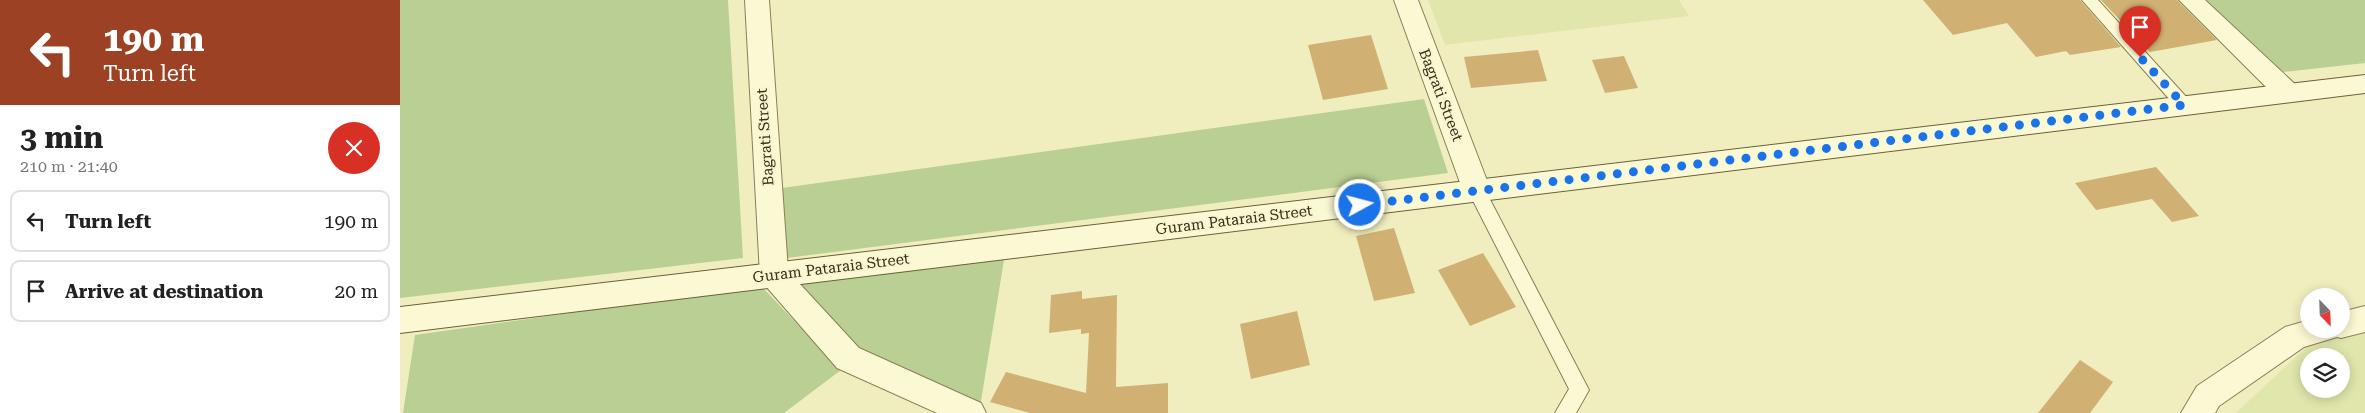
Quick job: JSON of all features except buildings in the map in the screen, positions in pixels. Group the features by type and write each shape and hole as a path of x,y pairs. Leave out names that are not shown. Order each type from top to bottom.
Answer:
{"street":[{"name":"Bagrati Street","path":"757,0 774,275"},
{"name":"Bagrati Street","path":"1406,0 1477,190"},
{"path":"2191,0 2288,93"},
{"name":"Guram Pataraia Street","path":"400,320 2365,84"},
{"path":"774,275 848,358 970,413"},
{"path":"2350,323 2365,319"},
{"path":"2197,413 2208,396 2300,335"}],"lane":[{"path":"2089,0 2184,105"},
{"path":"1477,190 1579,390 1565,413"}],"green space":[{"path":"400,0 728,0 743,258 400,298"},
{"path":"1428,0 1679,0 1689,16 1445,45"},
{"path":"2206,0 2365,0 2365,63 2283,72"},
{"path":"1424,99 1448,173 787,258 782,188"},
{"path":"1005,254 980,407 855,345 794,283"},
{"path":"761,286 841,370 784,413 403,413 415,335"},
{"path":"2365,328 2365,413 2236,413 2300,353 2300,398 2350,398 2350,348 2305,348 2316,338 2350,338 2350,331"}],"route":[{"path":"1360,205 2184,105 2140,57"}]}
